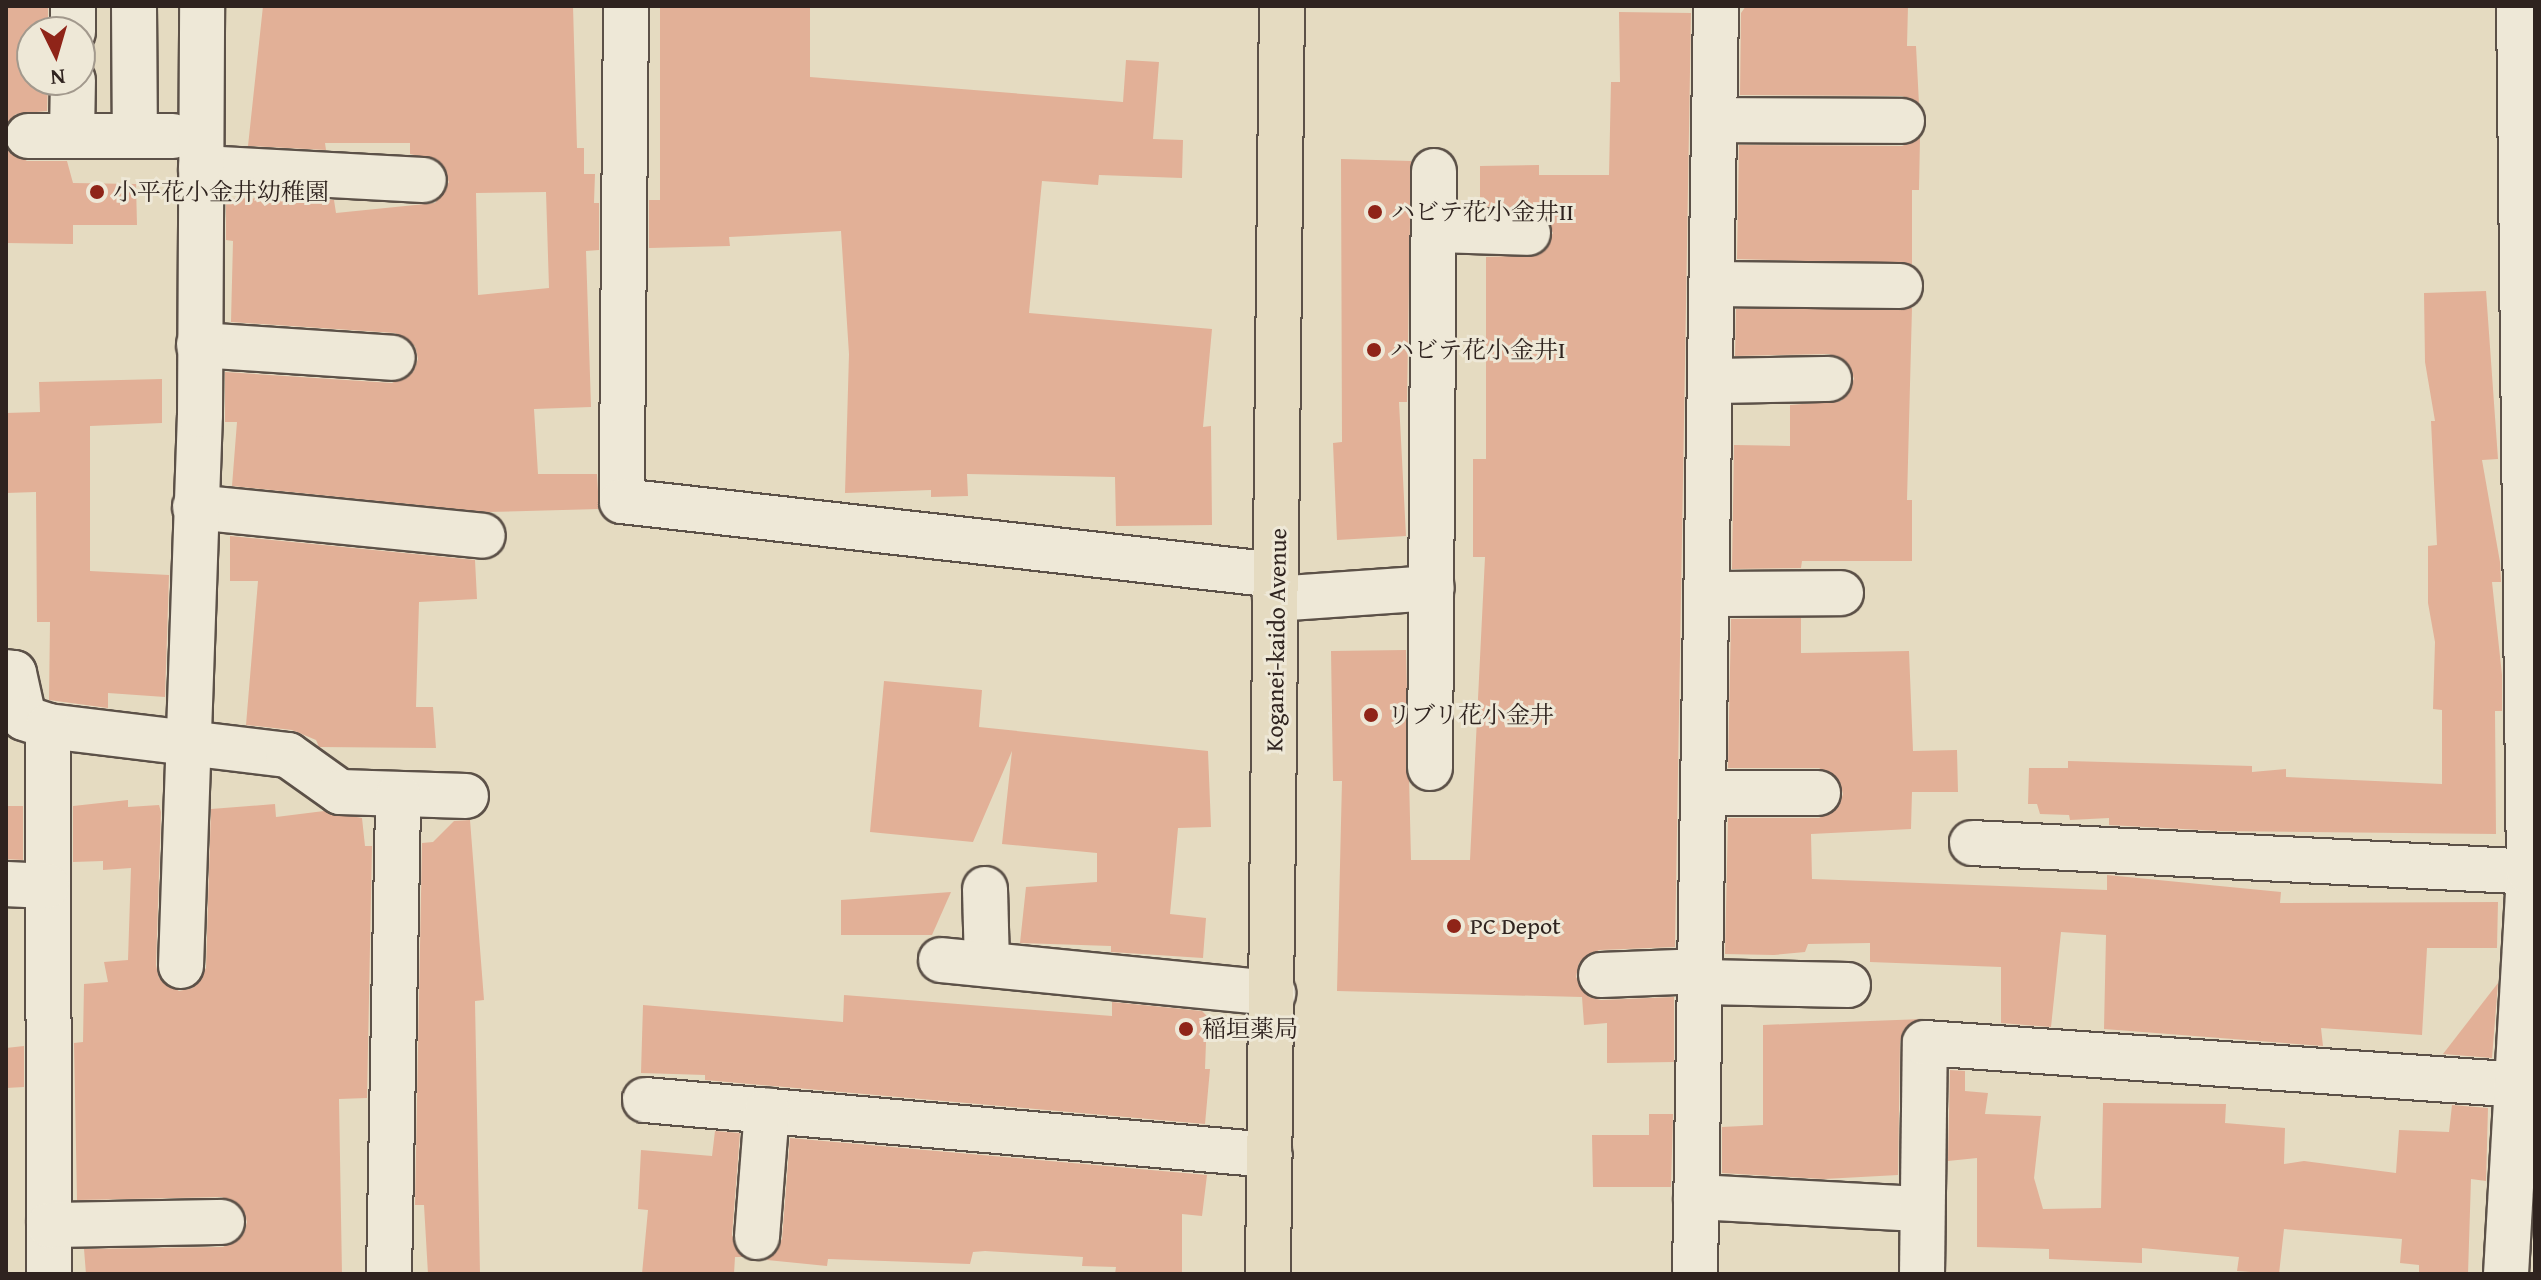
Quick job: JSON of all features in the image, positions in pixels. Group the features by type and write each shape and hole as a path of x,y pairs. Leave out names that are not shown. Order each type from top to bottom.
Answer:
{"main road":[{"name":"Koganei-kaido Avenue","path":"1268,1274 1282,6"}],"street":[{"path":"134,6 170,146 199,345 181,966"},
{"path":"170,146 202,6"},
{"path":"626,6 622,501 1276,587 1432,588"},
{"path":"1695,1274 1716,6"},
{"path":"2506,1274 2528,1086 2532,872 2531,417 2519,6"},
{"path":"72,135 73,96"},
{"path":"1715,120 1902,121"},
{"path":"28,136 72,135 424,180"},
{"path":"1430,768 1434,171"},
{"path":"1435,230 1528,233"},
{"path":"1712,284 1900,286"},
{"path":"199,345 393,358"},
{"path":"1711,381 1829,379"},
{"path":"195,507 483,536"},
{"path":"1708,594 1841,593"},
{"path":"6,672 14,673 24,718 48,726 187,747 288,755 340,792 466,796"},
{"path":"48,726 27,885 49,1225 49,1274"},
{"path":"1705,793 1818,793"},
{"path":"389,1274 398,795"},
{"path":"1972,843 2532,872"},
{"path":"985,889 987,964"},
{"path":"941,960 1273,993"},
{"path":"1601,975 1702,976 1848,985"},
{"path":"1922,1274 1920,1209 1925,1043 2528,1086"},
{"path":"645,1100 1270,1155"},
{"path":"757,1237 767,1110"},
{"path":"1696,1197 1920,1209"},
{"path":"49,1225 222,1222"}],"building":[{"path":"6,6 48,6 48,16 16,16 16,96 47,96 47,111 16,114 6,124"},
{"path":"263,6 573,6 577,148 584,148 584,174 595,174 594,203 599,203 599,250 586,251 591,407 534,409 538,474 597,474 599,509 488,512 232,486 237,422 225,422 225,372 392,383 413,372 418,359 415,346 395,333 231,322 233,241 226,240 226,198 334,200 336,213 435,203 449,182 438,160 410,154 410,143 325,143 326,150 248,146","holes":["546,192 549,288 478,295 476,193"]},
{"path":"660,6 810,6 810,77 1123,102 1126,60 1159,62 1153,139 1183,140 1182,178 1099,175 1098,185 1042,181 1029,313 1212,329 1203,427 1211,426 1212,525 1116,526 1115,477 967,474 968,496 931,497 931,490 845,493 849,354 841,231 729,237 730,246 649,248 649,200 660,200"},
{"path":"1746,6 1908,6 1907,46 1916,46 1919,104 1902,96 1740,95 1741,13"},
{"path":"1619,12 1691,13 1675,947 1599,950 1579,963 1576,977 1589,997 1601,1000 1674,997 1674,1062 1607,1063 1607,1023 1584,1025 1582,997 1337,991 1342,781 1333,781 1331,651 1406,650 1411,860 1470,860 1485,557 1473,557 1473,459 1486,459 1486,257 1539,255 1553,233 1540,211 1480,206 1480,166 1539,165 1539,175 1609,175 1611,82 1620,82"},
{"path":"1920,138 1919,190 1912,190 1912,264 1737,259 1739,145 1902,146"},
{"path":"6,148 27,161 67,161 73,183 136,184 137,225 73,225 73,244 6,243"},
{"path":"1341,159 1411,161 1407,402 1399,402 1406,536 1337,540 1333,443 1342,442"},
{"path":"2486,291 2498,459 2482,460 2501,582 2492,582 2502,675 2502,711 2495,711 2496,834 2220,831 2109,825 2109,818 2070,820 2069,815 2040,814 2037,804 2028,804 2029,768 2068,768 2068,761 2252,766 2252,772 2286,769 2286,777 2442,784 2442,710 2433,709 2435,642 2428,603 2428,546 2437,545 2431,421 2435,421 2425,362 2424,293"},
{"path":"1912,308 1907,500 1912,500 1912,561 1802,561 1801,568 1732,569 1734,445 1790,446 1790,405 1841,401 1854,379 1850,366 1829,354 1735,356 1736,309"},
{"path":"162,379 162,423 90,426 90,571 169,575 165,697 108,693 108,708 49,700 50,622 37,622 36,492 6,493 6,413 40,412 39,382"},
{"path":"230,536 475,560 477,599 419,602 416,707 433,707 436,748 319,747 316,740 292,730 246,725 258,581 230,581"},
{"path":"1801,618 1801,653 1909,651 1913,751 1957,750 1958,792 1912,792 1911,829 1811,834 1812,879 2107,890 2107,875 2281,892 2280,903 2498,902 2497,948 2427,948 2422,1035 2321,1028 2323,1046 2104,1029 2106,935 2061,932 2051,1027 2001,1023 2001,967 1870,962 1870,943 1808,944 1805,952 1774,955 1725,954 1728,818 1819,818 1839,806 1843,794 1839,780 1819,768 1728,768 1731,619"},
{"path":"884,681 982,690 979,727 1208,751 1211,827 1178,828 1170,914 1206,918 1203,958 1111,952 1111,946 1020,943 1026,887 1097,882 1097,853 1002,844 1012,751 973,842 870,832"},
{"path":"128,800 128,807 159,805 161,812 156,965 159,978 179,991 193,988 206,968 211,809 275,804 276,817 324,811 362,818 365,846 372,846 367,1098 339,1099 342,1274 86,1274 84,1249 223,1247 243,1235 247,1222 243,1209 222,1197 77,1200 74,1043 83,1042 84,984 108,982 104,962 128,960 131,868 103,870 103,861 73,862 73,806"},
{"path":"6,806 23,806 23,860 6,859"},
{"path":"470,820 484,1000 475,1001 480,1274 428,1274 424,1205 415,1205 422,843 433,842 454,821"},
{"path":"951,892 932,935 841,935 841,900"},
{"path":"2498,983 2492,1058 2443,1054"},
{"path":"844,995 1112,1016 1112,1002 1202,1011 1207,1016 1205,1069 1210,1069 1205,1124 705,1080 705,1075 641,1073 643,1005 843,1022"},
{"path":"1923,1019 1904,1029 1900,1042 1898,1175 1824,1179 1722,1173 1722,1127 1763,1125 1763,1025"},
{"path":"24,1046 24,1087 6,1088 6,1048"},
{"path":"1950,1070 1965,1071 1965,1091 1988,1093 1985,1114 2041,1116 2034,1178 2043,1209 2101,1208 2103,1103 2226,1104 2225,1123 2285,1128 2284,1164 2304,1161 2396,1173 2399,1130 2449,1132 2452,1105 2488,1108 2486,1181 2471,1179 2468,1274 2419,1274 2419,1265 2400,1263 2402,1239 2284,1229 2279,1274 2237,1271 2239,1257 2142,1248 2142,1263 2049,1259 2049,1249 1977,1247 1977,1158 1948,1161"},
{"path":"1649,1114 1673,1114 1671,1187 1593,1187 1592,1135 1649,1135"},
{"path":"715,1131 740,1133 732,1235 743,1257 735,1257 734,1274 642,1274 648,1210 638,1209 641,1150 712,1156"},
{"path":"790,1138 1207,1175 1202,1216 1182,1214 1182,1274 1115,1274 1116,1267 1082,1266 1083,1257 985,1251 973,1252 970,1264 828,1259 827,1266 767,1260 782,1239"}],"place":[{"name":"小平花小金井幼稚園","path":"97,192"},
{"name":"ハビテ花小金井Ⅱ","path":"1375,212"},
{"name":"ハビテ花小金井Ⅰ","path":"1374,350"},
{"name":"リブリ花小金井","path":"1371,715"},
{"name":"PC Depot","path":"1454,926"},
{"name":"稲垣薬局","path":"1186,1029"}]}
